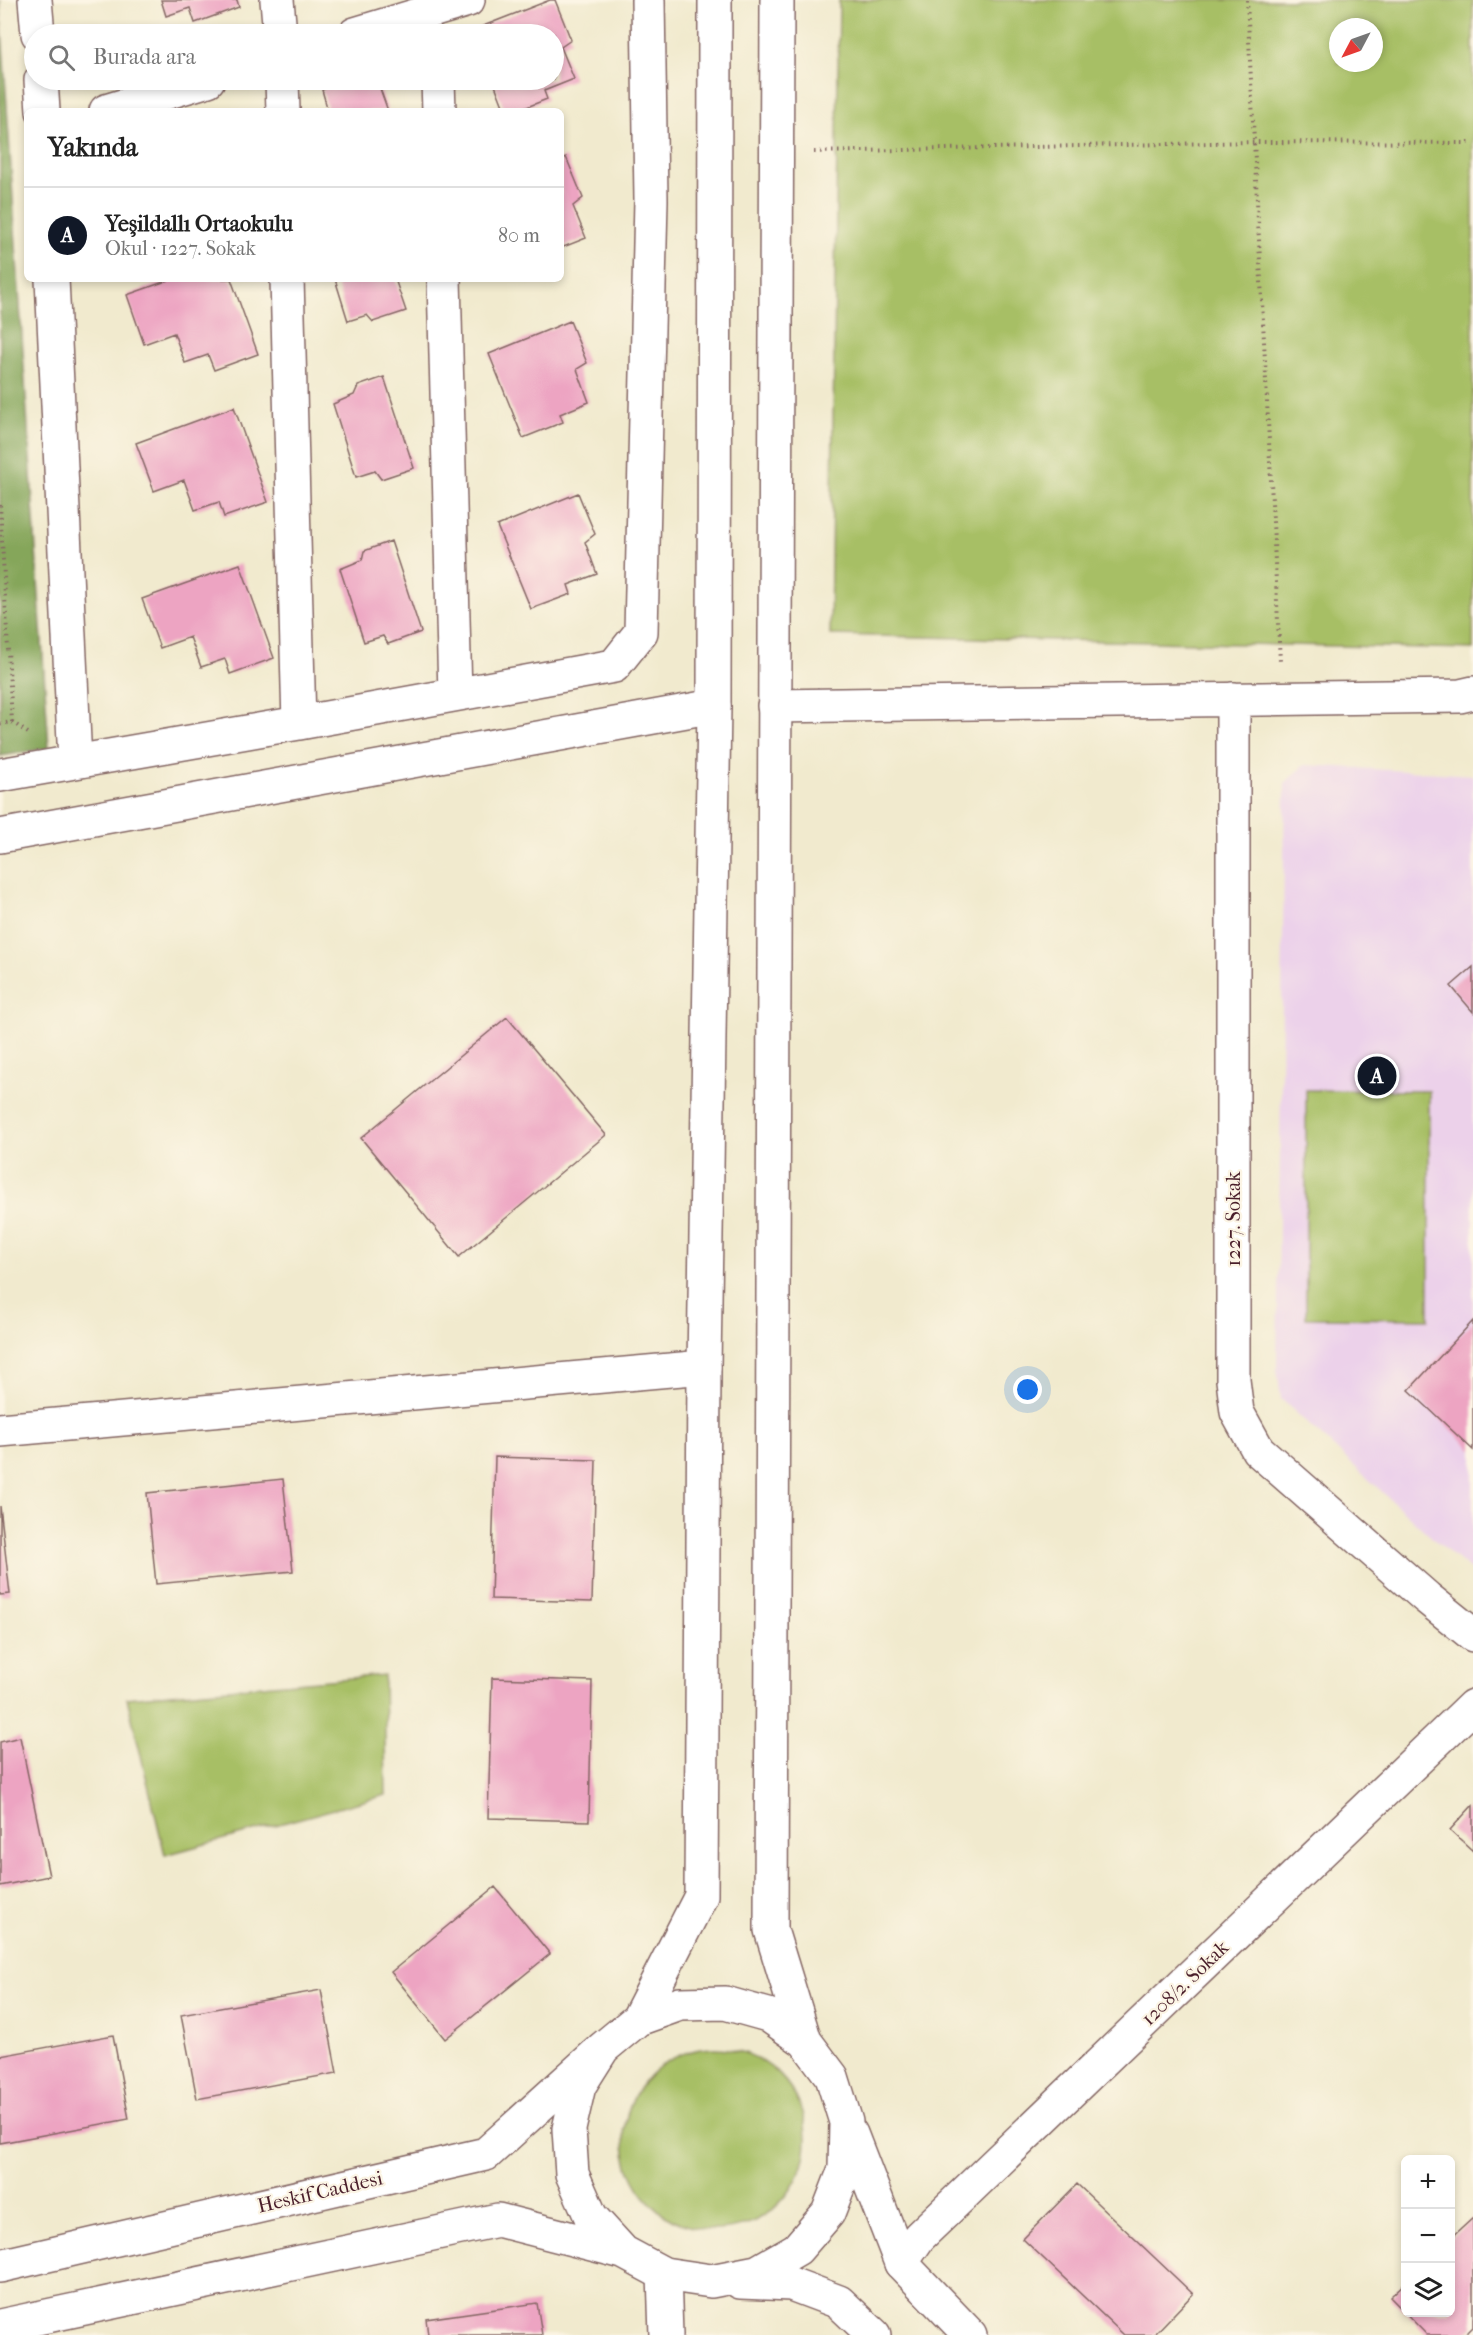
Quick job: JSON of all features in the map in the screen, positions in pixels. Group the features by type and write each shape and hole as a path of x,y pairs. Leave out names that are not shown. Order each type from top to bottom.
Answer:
{"main road":[{"path":"35,0 37,24"},
{"path":"277,0 279,24"},
{"path":"398,24 436,15 468,0"},
{"path":"0,775 614,666 641,632 651,200 648,0"},
{"path":"638,2019 701,1896 704,1367 714,706 715,0"},
{"path":"777,0 771,1930 805,2041 831,2077 846,2122 901,2263 970,2335"},
{"path":"42,90 43,108"},
{"path":"116,108 175,90"},
{"path":"282,90 283,108"},
{"path":"438,90 439,108"},
{"path":"52,282 75,762"},
{"path":"287,282 299,723"},
{"path":"444,282 455,694"},
{"path":"774,706 1460,696 1473,693"},
{"name":"1227. Sokak","path":"1233,699 1233,1380 1237,1412 1258,1450 1427,1598 1473,1635"},
{"path":"0,836 714,706"},
{"path":"0,1430 704,1367"},
{"name":"1208/2. Sokak","path":"901,2263 919,2237 1473,1706"},
{"path":"638,2019 680,2004 725,2003 768,2015 805,2041"},
{"name":"Heskif Caddesi","path":"0,2266 486,2154 638,2019"},
{"path":"603,2048 579,2086 569,2129 572,2174 591,2217 623,2252"},
{"path":"711,2281 757,2272 797,2248 828,2213 845,2169 846,2122"},
{"path":"0,2326 498,2220 623,2252 664,2274 711,2281 791,2284 838,2302 874,2335"},
{"path":"664,2274 666,2335"}],"path":[{"path":"1247,0 1281,699"},
{"path":"776,152 1255,142 1473,143"},
{"path":"0,506 12,722 0,724"}],"shaded area":[{"path":"1304,765 1473,775 1473,1572 1440,1545 1281,1399 1277,1369 1285,783"}],"green space":[{"path":"0,0 49,748 0,756"},
{"path":"839,0 1473,0 1473,649 830,635"},
{"path":"1306,1090 1429,1091 1429,1319 1306,1318"},
{"path":"384,1675 386,1795 165,1855 127,1698"},
{"path":"715,2048 733,2049 750,2054 780,2074 800,2104 805,2121 805,2157 800,2174 780,2204 750,2224 733,2229 715,2230 697,2229 680,2224 650,2204 630,2174 625,2157 624,2139 625,2121 630,2104 650,2074 680,2054 697,2049"}],"building":[{"path":"161,0 237,0 239,7 195,23 190,8 166,16"},
{"path":"555,0 571,40 564,45 564,24 488,24"},
{"path":"564,54 574,79 564,83"},
{"path":"322,90 381,90 387,108 327,108"},
{"path":"497,90 546,90 544,91 547,99 524,108 504,108"},
{"path":"566,157 583,198 573,206 586,238 564,247 564,158"},
{"path":"164,282 232,282 258,354 214,370 208,355 185,363 174,333 144,344 127,295"},
{"path":"336,282 396,282 406,311 373,322 367,315 348,321"},
{"path":"570,321 587,363 577,369 589,402 560,414 563,422 523,438 489,354"},
{"path":"384,377 414,468 381,479 375,471 356,477 333,404 354,395 358,386"},
{"path":"234,407 268,502 224,517 219,502 195,510 184,480 154,491 136,443"},
{"path":"578,493 595,534 585,542 597,574 568,585 571,594 531,609 497,526"},
{"path":"391,541 421,632 388,644 383,636 364,642 340,569 362,560 364,551"},
{"path":"240,564 274,658 230,674 225,659 201,667 190,637 160,648 142,599"},
{"path":"1473,967 1473,1012 1451,986"},
{"path":"507,1017 606,1135 459,1257 361,1138"},
{"path":"1473,1321 1473,1450 1409,1390"},
{"path":"495,1457 596,1460 592,1602 491,1599"},
{"path":"283,1479 293,1571 156,1584 147,1493"},
{"path":"0,1506 10,1594 0,1595"},
{"path":"492,1678 592,1681 589,1821 488,1818"},
{"path":"20,1737 49,1876 0,1886 0,1742"},
{"path":"1473,1805 1473,1851 1450,1830"},
{"path":"495,1887 550,1954 445,2039 391,1972"},
{"path":"321,1990 337,2073 197,2099 181,2015"},
{"path":"113,2035 129,2119 0,2143 0,2056"},
{"path":"1077,2184 1193,2294 1154,2335 1124,2335 1023,2239"},
{"path":"1473,2218 1473,2327 1465,2335 1427,2335 1409,2317 1455,2317 1455,2234"},
{"path":"1401,2287 1401,2308 1390,2297"},
{"path":"537,2303 542,2335 428,2335 426,2319"}],"place":[{"name":"Yeşildallı Ortaokulu","path":"1377,1076"}]}
